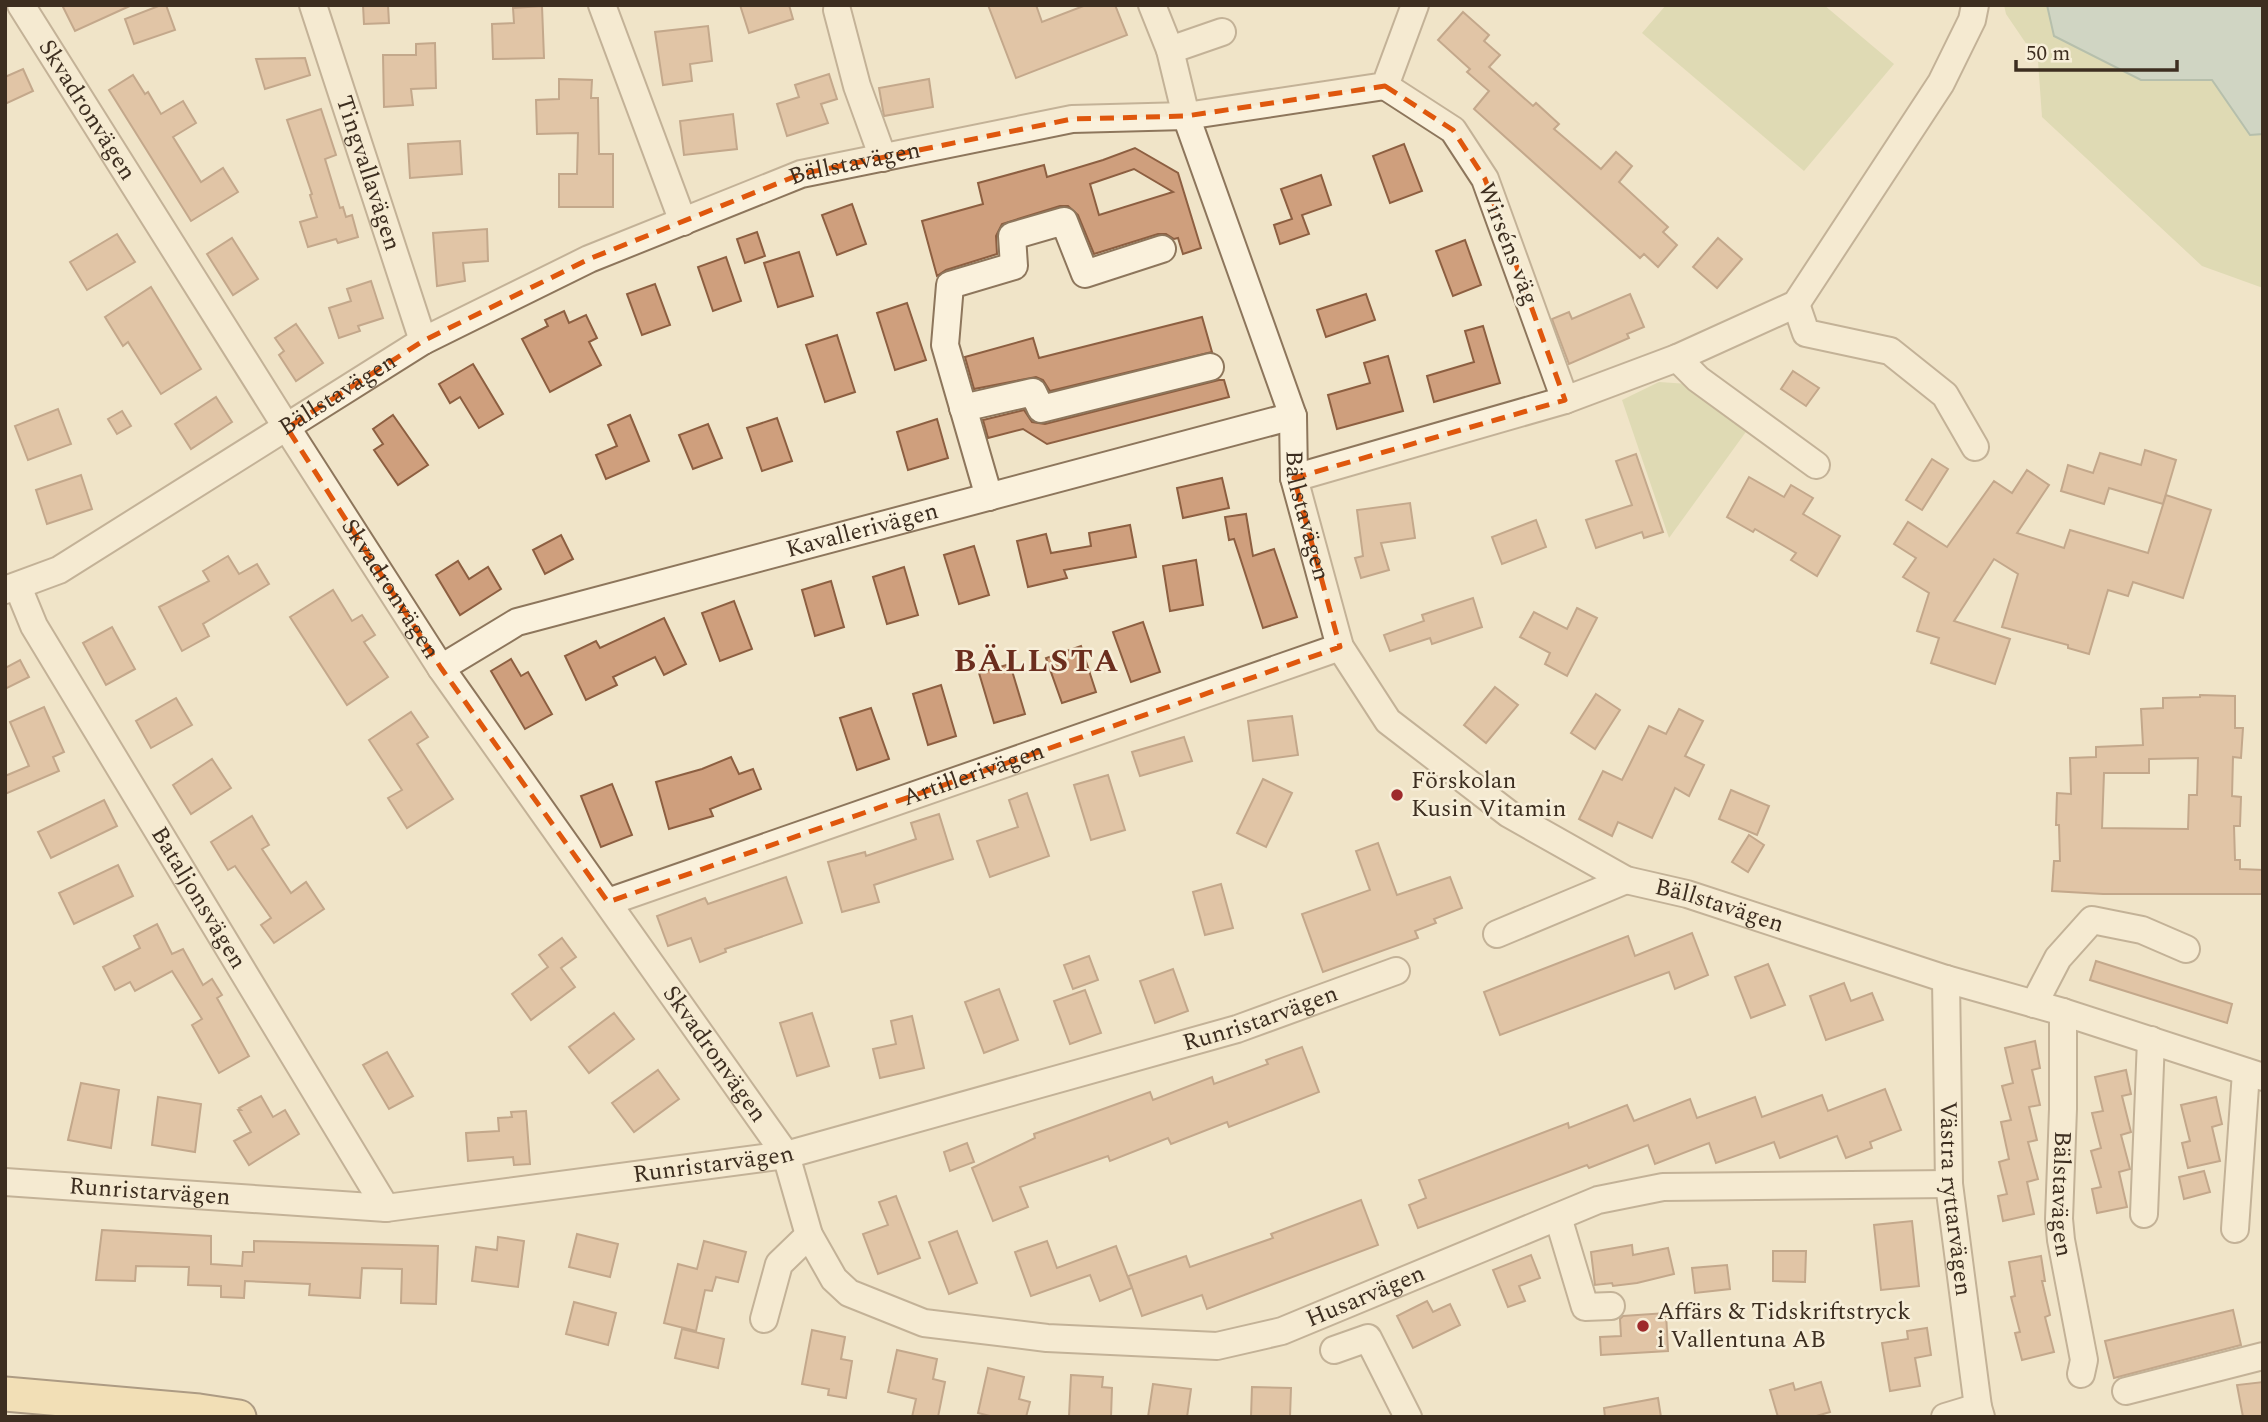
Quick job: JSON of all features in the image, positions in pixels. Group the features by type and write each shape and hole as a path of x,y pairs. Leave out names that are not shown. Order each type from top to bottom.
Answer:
{"main road":[{"path":"5,1394 239,1417"}],"street":[{"name":"Skvadronvägen","path":"21,5 441,668 786,1155"},
{"name":"Tingvallavägen","path":"313,5 423,341"},
{"path":"601,5 683,222"},
{"path":"1152,5 1170,50 1186,116 1385,86 1415,5"},
{"path":"1294,478 1565,400 1677,358 1796,304 1941,83 1972,20 1975,5"},
{"path":"837,10 857,86 883,158"},
{"path":"1170,50 1222,32"},
{"name":"Wirséns väg","path":"1385,86 1453,130 1485,179 1565,400"},
{"name":"Bällstavägen","path":"11,589 59,570 423,341 589,259 801,174 1072,119 1186,116 1293,416 1294,478 1340,647 1388,721 1508,814 1626,880 1687,894 1946,979 2063,1012 2255,1074 2235,1229"},
{"path":"989,497 945,345 950,285 1014,266 1012,236 1064,221 1084,274 1162,249"},
{"path":"1796,304 1807,332 1890,351 1945,394 1975,447"},
{"path":"1677,358 1698,379 1816,465"},
{"path":"963,408 1033,392 1041,409 1210,367"},
{"name":"Kavallerivägen","path":"441,668 517,622 1293,416"},
{"name":"Bataljonsvägen","path":"11,589 386,1208"},
{"name":"Artillerivägen","path":"608,902 1340,647"},
{"path":"1497,934 1626,880"},
{"path":"2034,1004 2058,958 2092,920 2142,930 2186,949"},
{"name":"Runristarvägen","path":"5,1182 386,1208 786,1155 1237,1029 1396,971"},
{"name":"Västra ryttarvägen","path":"1946,979 1950,1184 1979,1412"},
{"name":"Bälstavägen","path":"2063,1012 2059,1219 2084,1360 2081,1374"},
{"path":"2144,1214 2151,1040"},
{"name":"Husarvägen","path":"786,1155 809,1235 834,1279 849,1293 924,1323 1047,1338 1217,1346 1282,1331 1598,1200 1663,1186 1950,1184"},
{"path":"1558,1217 1586,1307 1611,1306"},
{"path":"764,1318 779,1264 809,1235"},
{"path":"1334,1350 1368,1338 1408,1417"},
{"path":"2126,1391 2263,1356"},
{"path":"1945,1417 1979,1412"}],"highlighted area":[{"path":"1385,86 1453,130 1485,179 1565,400 1294,478 1340,647 608,902 441,668 287,428 423,341 589,259 801,174 1072,119 1186,116"}],"green space":[{"path":"1666,5 1824,5 1894,64 1804,171 1642,33"},
{"path":"2004,5 2047,5 2054,36 2141,80 2212,80 2250,135 2263,134 2263,288 2202,266 2042,117 2038,61 2006,14"},
{"path":"1659,382 1689,384 1748,429 1669,538 1622,400"}],"water":[{"path":"2047,5 2263,5 2263,134 2250,135 2212,80 2141,80 2054,36"}],"building":[{"path":"62,5 132,5 75,31"},
{"path":"166,5 175,30 134,44 125,19"},
{"path":"363,5 388,5 389,23 364,24"},
{"path":"740,5 789,5 793,19 749,33"},
{"path":"988,5 1036,5 1042,22 1086,5 1115,5 1127,35 1016,78"},
{"path":"542,6 544,58 493,59 492,24 514,23 513,8"},
{"path":"1463,12 1489,35 1484,41 1500,55 1489,67 1533,106 1536,103 1559,124 1554,129 1601,169 1616,152 1632,166 1619,182 1668,227 1663,232 1677,245 1658,267 1644,254 1640,258 1474,109 1489,91 1467,72 1470,69 1438,40"},
{"path":"708,26 712,61 690,64 692,81 663,85 655,32"},
{"path":"435,43 436,88 411,89 413,105 384,107 383,55 416,55 416,44"},
{"path":"305,58 310,75 265,89 256,59"},
{"path":"23,69 33,91 5,104 5,77"},
{"path":"829,74 837,99 821,104 828,123 787,136 777,104 799,97 795,85"},
{"path":"133,75 145,94 148,92 161,114 183,101 196,123 173,137 201,182 223,168 238,192 191,221 109,90"},
{"path":"559,79 592,80 591,98 598,98 599,154 613,154 613,207 559,207 559,174 577,174 578,133 537,134 536,100 559,99"},
{"path":"929,79 933,107 884,116 879,88"},
{"path":"321,109 336,155 325,159 340,208 343,207 346,217 352,215 358,237 338,243 336,239 308,247 300,222 317,217 287,120"},
{"path":"733,114 737,149 684,155 680,121"},
{"path":"460,141 462,174 410,178 408,144"},
{"path":"1404,144 1422,191 1390,203 1373,156"},
{"path":"1135,148 1178,173 1201,248 1183,254 1178,238 1158,234 1094,254 1078,215 1068,206 1060,206 1002,224 996,236 997,254 946,270 937,276 922,221 983,204 978,183 1044,165 1047,177","holes":["1134,169 1173,192 1099,215 1090,184"]},
{"path":"1321,175 1331,205 1302,215 1309,234 1280,244 1274,225 1292,219 1281,189"},
{"path":"852,204 866,244 837,255 822,215"},
{"path":"487,229 488,261 463,263 465,281 437,286 433,233"},
{"path":"757,232 765,256 745,263 737,239"},
{"path":"117,234 135,262 87,290 70,262"},
{"path":"232,238 258,279 233,295 207,254"},
{"path":"1718,238 1742,259 1717,288 1693,267"},
{"path":"1465,240 1481,285 1453,296 1436,251"},
{"path":"799,252 813,296 778,307 764,263"},
{"path":"726,257 741,301 713,311 698,267"},
{"path":"371,281 383,318 358,326 360,331 339,338 329,308 351,301 347,289"},
{"path":"655,284 670,325 642,335 627,294"},
{"path":"151,287 201,369 161,394 128,342 123,346 105,317"},
{"path":"1366,294 1375,320 1326,337 1317,310"},
{"path":"1630,294 1644,327 1627,334 1629,338 1569,364 1552,319 1569,312 1572,319"},
{"path":"907,303 926,360 895,370 877,313"},
{"path":"564,311 569,323 586,315 597,338 589,342 601,365 550,392 522,339 548,326 545,320"},
{"path":"1202,317 1212,352 1050,391 1043,380 1036,377 974,389 965,357 1033,338 1039,358"},
{"path":"296,324 323,363 296,381 279,355 284,351 275,338"},
{"path":"1483,326 1500,383 1434,402 1427,376 1474,362 1465,331"},
{"path":"837,335 855,392 825,402 806,345"},
{"path":"1388,356 1403,411 1337,429 1328,395 1370,383 1364,363"},
{"path":"473,364 503,414 479,428 460,397 450,403 439,384"},
{"path":"1793,371 1819,388 1806,406 1781,389"},
{"path":"1224,380 1229,397 1047,444 1023,429 988,438 983,420 1024,410 1032,422 1045,424"},
{"path":"216,397 232,422 191,449 175,424"},
{"path":"58,409 71,444 28,460 15,426"},
{"path":"122,411 131,426 117,434 108,419"},
{"path":"393,415 428,465 398,485 374,450 383,444 373,429"},
{"path":"630,415 649,461 606,479 596,455 617,446 608,425"},
{"path":"777,418 792,461 762,471 747,428"},
{"path":"937,419 948,458 908,470 897,432"},
{"path":"708,424 722,458 693,469 679,435"},
{"path":"2145,450 2176,460 2163,504 2109,488 2104,504 2061,491 2068,465 2093,473 2100,453 2141,465"},
{"path":"1636,454 1663,532 1644,538 1642,532 1596,548 1586,520 1632,505 1616,461"},
{"path":"1932,459 1948,469 1922,510 1906,500"},
{"path":"2027,470 2049,485 2017,533 2064,548 2070,530 2148,553 2166,495 2211,510 2183,598 2133,582 2128,596 2108,590 2089,654 2068,648 2068,645 2002,627 2018,574 1994,559 1954,621 2010,639 1995,684 1931,663 1939,638 1917,631 1929,593 1903,577 1916,558 1894,544 1908,522 1947,547 1994,481 2012,493"},
{"path":"81,475 92,509 47,524 36,490"},
{"path":"1749,477 1784,497 1791,485 1813,498 1803,514 1840,536 1817,576 1791,560 1796,553 1755,529 1753,532 1727,517"},
{"path":"1222,478 1229,508 1183,518 1177,488"},
{"path":"1410,503 1415,538 1381,543 1389,570 1361,578 1355,558 1363,556 1357,510"},
{"path":"1246,514 1253,556 1274,549 1297,617 1263,628 1234,539 1229,540 1225,517"},
{"path":"1536,520 1546,547 1502,564 1492,537"},
{"path":"1130,525 1136,557 1064,570 1067,578 1028,587 1017,541 1046,534 1051,553 1091,546 1089,533"},
{"path":"561,535 573,559 545,574 533,550"},
{"path":"974,546 989,595 959,604 944,555"},
{"path":"228,556 239,574 257,564 269,584 203,624 209,636 182,651 159,607 209,581 203,571"},
{"path":"1196,560 1203,605 1170,611 1163,566"},
{"path":"458,561 469,579 488,567 501,589 460,615 436,575"},
{"path":"904,567 918,615 887,624 873,577"},
{"path":"831,581 844,627 815,636 802,590"},
{"path":"333,590 352,621 362,615 375,635 364,642 388,677 347,705 290,617"},
{"path":"1473,598 1482,627 1432,644 1430,638 1390,651 1384,635 1424,621 1422,615"},
{"path":"734,601 752,649 720,661 702,613"},
{"path":"1577,608 1597,618 1567,676 1545,664 1550,653 1520,637 1534,612 1567,629"},
{"path":"664,618 686,664 664,675 655,657 613,677 617,685 586,700 565,656 596,641 600,648"},
{"path":"1143,622 1160,672 1131,682 1113,632"},
{"path":"112,627 135,669 106,685 83,643"},
{"path":"1081,646 1096,692 1062,703 1046,658"},
{"path":"511,659 521,676 528,672 552,714 525,729 491,671"},
{"path":"20,660 29,677 5,689 5,668"},
{"path":"1010,664 1025,714 994,723 979,673"},
{"path":"941,685 956,736 928,745 913,694"},
{"path":"1495,687 1518,705 1486,743 1464,725"},
{"path":"1596,694 1620,710 1595,749 1571,733"},
{"path":"2235,696 2235,728 2243,728 2241,758 2233,757 2232,796 2241,797 2240,826 2234,826 2235,860 2240,860 2240,869 2263,870 2263,894 2103,894 2052,891 2054,861 2060,861 2059,825 2056,825 2057,793 2071,794 2070,758 2096,757 2096,747 2143,745 2141,709 2163,708 2163,698","holes":["2198,758 2197,795 2189,795 2188,829 2102,828 2104,773 2149,773 2149,759"]},
{"path":"176,698 192,725 151,748 136,721"},
{"path":"44,707 64,752 53,757 59,771 5,794 5,776 29,766 10,722"},
{"path":"871,708 889,759 857,770 840,718"},
{"path":"1679,709 1703,721 1685,756 1704,765 1689,796 1675,788 1652,838 1618,822 1612,836 1579,819 1603,771 1622,780 1649,726 1666,734"},
{"path":"411,712 428,737 417,744 453,799 407,828 388,798 402,790 369,740"},
{"path":"1292,716 1298,755 1253,761 1248,721"},
{"path":"1184,737 1192,761 1140,776 1132,752"},
{"path":"731,757 739,774 753,769 761,789 710,809 713,816 669,829 656,782 702,769"},
{"path":"212,759 231,788 191,814 173,785"},
{"path":"1108,775 1125,830 1091,840 1074,785"},
{"path":"1263,779 1292,793 1266,847 1237,833"},
{"path":"612,784 632,835 601,847 581,796"},
{"path":"1731,790 1769,806 1757,835 1719,819"},
{"path":"1027,793 1049,856 990,877 977,841 1018,827 1009,800"},
{"path":"104,800 117,826 51,858 38,832"},
{"path":"939,814 953,859 874,885 879,902 842,912 828,862 865,852 866,856 916,839 911,823"},
{"path":"252,816 269,845 262,849 291,893 306,882 324,909 274,943 261,925 271,918 235,866 228,870 211,842"},
{"path":"1749,835 1764,845 1748,872 1732,862"},
{"path":"1378,843 1397,895 1450,877 1462,908 1434,919 1436,923 1415,931 1418,938 1323,972 1302,914 1370,890 1356,851"},
{"path":"118,865 133,896 74,924 59,893"},
{"path":"786,877 802,923 725,949 726,952 700,962 691,938 668,946 657,916 705,898 708,904"},
{"path":"1221,884 1233,928 1205,935 1193,892"},
{"path":"157,924 172,954 183,949 203,985 212,979 222,995 217,998 249,1056 219,1073 192,1025 202,1019 172,971 135,991 130,982 115,990 103,967 140,948 134,936"},
{"path":"1692,933 1708,975 1675,989 1669,972 1500,1035 1484,992 1628,936 1635,956"},
{"path":"562,938 576,957 561,968 575,987 531,1020 512,994 548,967 539,955"},
{"path":"1089,956 1098,980 1073,989 1064,965"},
{"path":"2096,961 2232,1004 2227,1023 2090,980"},
{"path":"1768,964 1785,1005 1751,1018 1735,977"},
{"path":"1173,969 1188,1011 1155,1023 1140,981"},
{"path":"1844,983 1851,1001 1872,993 1883,1020 1826,1040 1810,996"},
{"path":"999,989 1018,1040 984,1053 965,1002"},
{"path":"1085,990 1101,1033 1070,1044 1054,1001"},
{"path":"614,1013 634,1039 589,1073 569,1047"},
{"path":"812,1013 829,1066 797,1076 780,1023"},
{"path":"912,1016 924,1068 880,1078 873,1049 896,1044 891,1021"},
{"path":"2035,1041 2040,1068 2032,1070 2040,1105 2029,1107 2037,1140 2028,1142 2038,1179 2027,1182 2034,1214 2003,1221 1998,1196 2007,1194 1999,1162 2009,1159 2001,1122 2011,1120 2002,1086 2013,1083 2005,1048"},
{"path":"1302,1047 1319,1092 1229,1127 1227,1122 1171,1144 1168,1138 1110,1161 1108,1156 1020,1187 1028,1207 993,1221 972,1168 1035,1138 1034,1134 1150,1092 1153,1100 1212,1077 1214,1084 1268,1064 1266,1060"},
{"path":"387,1052 413,1096 389,1109 363,1065"},
{"path":"658,1070 679,1099 634,1132 612,1103"},
{"path":"2126,1070 2131,1094 2122,1096 2131,1132 2121,1135 2130,1169 2119,1172 2127,1207 2097,1213 2092,1189 2101,1187 2091,1151 2101,1148 2092,1113 2103,1111 2095,1077"},
{"path":"81,1083 119,1090 111,1148 68,1140"},
{"path":"1885,1089 1901,1130 1870,1142 1872,1148 1846,1158 1837,1136 1780,1158 1774,1142 1716,1163 1709,1143 1655,1164 1648,1145 1418,1228 1409,1205 1426,1198 1419,1180 1568,1123 1569,1128 1627,1105 1634,1121 1690,1099 1697,1118 1755,1097 1762,1117 1822,1095 1828,1111"},
{"path":"261,1096 273,1117 285,1110 299,1134 249,1165 234,1141 251,1132 238,1110"},
{"path":"158,1097 201,1104 195,1152 152,1145"},
{"path":"2216,1097 2222,1124 2212,1127 2220,1161 2188,1168 2182,1143 2190,1141 2181,1105"},
{"path":"526,1111 530,1164 514,1165 513,1157 468,1161 466,1133 499,1131 498,1118 512,1117 511,1112"},
{"path":"967,1143 974,1162 950,1171 944,1152"},
{"path":"2204,1171 2210,1192 2184,1199 2179,1177"},
{"path":"896,1196 920,1258 878,1274 863,1234 888,1225 879,1202"},
{"path":"1361,1200 1378,1245 1207,1309 1202,1295 1142,1316 1128,1276 1186,1256 1190,1267 1273,1238 1271,1234"},
{"path":"1912,1221 1919,1286 1881,1290 1874,1225"},
{"path":"102,1230 211,1236 211,1264 242,1266 243,1252 254,1252 254,1241 438,1246 436,1304 401,1303 402,1269 362,1268 360,1298 309,1295 310,1284 245,1281 244,1298 221,1297 221,1286 188,1285 189,1267 136,1266 135,1281 96,1280"},
{"path":"957,1231 977,1283 949,1294 929,1242"},
{"path":"577,1234 618,1244 610,1277 569,1267"},
{"path":"498,1237 524,1241 518,1287 472,1281 476,1247 497,1250"},
{"path":"704,1241 746,1252 738,1282 716,1277 712,1291 705,1290 696,1331 664,1323 678,1264 697,1269"},
{"path":"1047,1241 1057,1268 1116,1246 1132,1288 1100,1301 1090,1275 1031,1296 1015,1252"},
{"path":"1632,1245 1633,1255 1668,1248 1674,1274 1637,1283 1595,1285 1591,1252"},
{"path":"1773,1251 1806,1251 1805,1282 1773,1281"},
{"path":"1531,1255 1540,1278 1519,1286 1525,1301 1508,1307 1493,1270"},
{"path":"2041,1256 2045,1281 2042,1281 2050,1315 2045,1317 2054,1352 2022,1360 2015,1333 2020,1332 2011,1297 2015,1296 2009,1262"},
{"path":"1727,1265 1730,1289 1695,1293 1692,1268"},
{"path":"1427,1301 1433,1312 1450,1304 1460,1325 1413,1348 1397,1316"},
{"path":"574,1302 616,1313 608,1345 566,1334"},
{"path":"2233,1310 2241,1345 2114,1378 2105,1341"},
{"name":"Affärs & Tidskriftstryck i Vallentuna AB","path":"1666,1313 1668,1351 1601,1355 1600,1337 1621,1336 1620,1319 1623,1316"},
{"path":"1927,1328 1931,1355 1915,1358 1920,1386 1890,1391 1882,1343 1908,1339 1907,1331"},
{"path":"682,1329 724,1339 718,1368 675,1358"},
{"path":"812,1330 845,1337 841,1359 852,1361 846,1398 828,1395 829,1389 802,1384"},
{"path":"897,1350 937,1359 933,1379 945,1382 938,1417 912,1417 916,1399 888,1392"},
{"path":"988,1368 1024,1377 1019,1399 1030,1402 1026,1417 994,1417 978,1413"},
{"path":"1071,1375 1103,1377 1102,1387 1112,1388 1111,1417 1069,1417"},
{"path":"1821,1382 1830,1412 1813,1417 1778,1417 1770,1390 1793,1383 1795,1390"},
{"path":"2263,1382 2263,1417 2243,1417 2237,1385"},
{"path":"1153,1384 1191,1389 1187,1417 1148,1417"},
{"path":"1252,1387 1291,1388 1290,1417 1251,1417"},
{"path":"1658,1398 1661,1417 1605,1417 1604,1408"}],"place":[{"name":"Förskolan Kusin Vitamin","path":"1397,795"},
{"name":"Affärs & Tidskriftstryck i Vallentuna AB","path":"1643,1326"}],"district":[{"name":"BÄLLSTA","path":"1037,661"}]}
